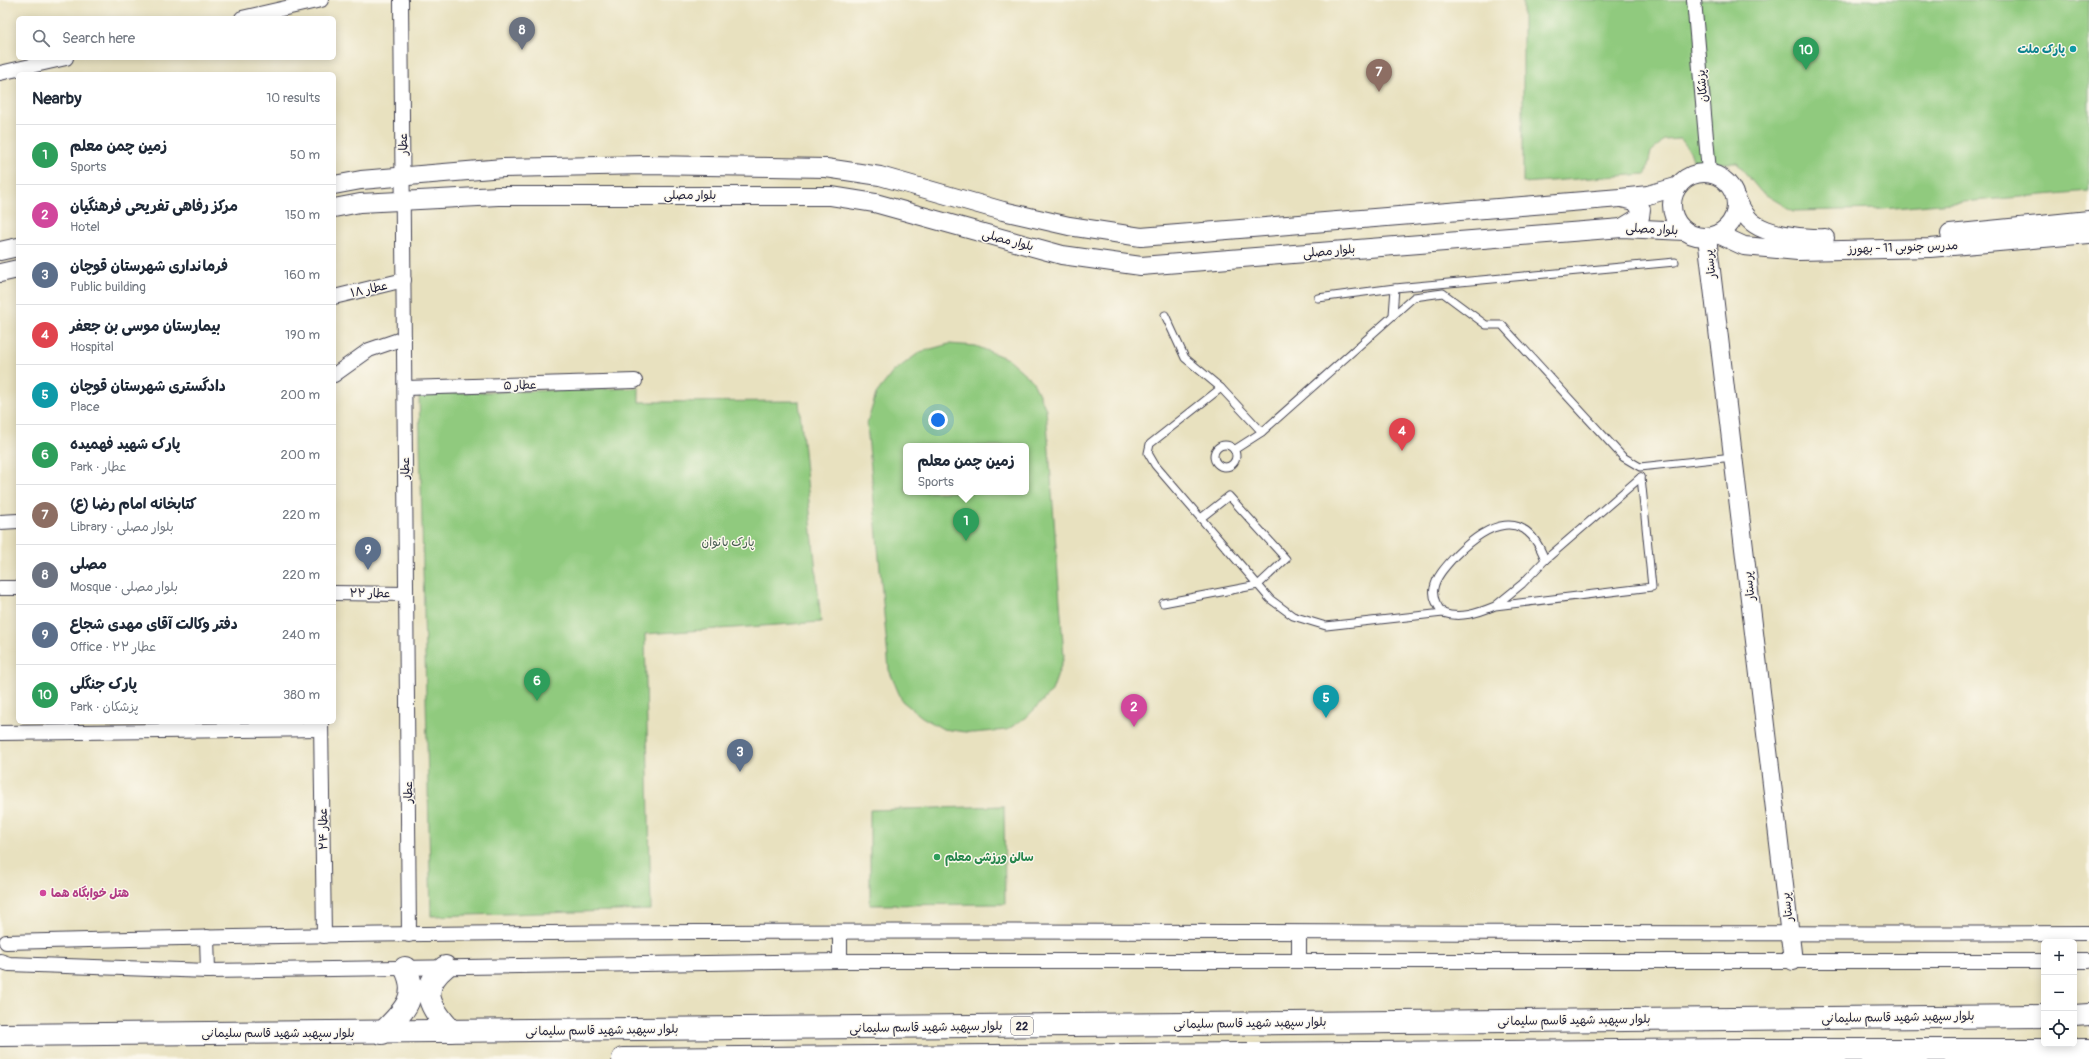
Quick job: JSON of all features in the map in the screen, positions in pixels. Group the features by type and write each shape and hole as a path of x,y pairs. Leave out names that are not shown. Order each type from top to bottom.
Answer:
{"highway":[{"path":"445,967 434,976 428,988 430,1001 437,1015 451,1031"},
{"path":"382,1033 398,1017 407,1004 412,993 410,978 405,968"},
{"name":"بلوار سپهبد شهید قاسم سلیمانی","path":"0,1035 382,1033 451,1031 2041,1016"},
{"path":"2077,1016 2089,1016"},
{"path":"623,1059 1583,1055 2089,1050"}],"street":[{"path":"251,16 321,0"},
{"name":"عطار","path":"401,0 409,935"},
{"name":"پزشکان","path":"1694,0 1710,172"},
{"path":"0,73 57,60"},
{"path":"336,185 361,180 503,168 654,165 826,168 880,176 1003,211 1069,226 1141,237 1620,198 1648,195 1676,187"},
{"path":"1710,172 1722,177 1731,186 1736,198 1735,215 1726,229 1713,236 1695,236 1685,231 1676,222 1672,211 1672,199 1676,187 1685,178 1697,173 1710,172"},
{"name":"بلوار مصلی","path":"336,208 360,203 498,196 831,196 875,202 1062,255 1141,266 1622,228 1685,231"},
{"path":"1620,198 1635,201 1641,209 1640,216 1622,228"},
{"name":"مدرس جنوبی 11 - بهورز","path":"1736,198 1747,218 1767,230 1804,239 1930,242 2089,220"},
{"name":"مدرس جنوبی 11 - بهورز","path":"1713,236 1744,246 1798,251 1930,242 2089,234"},
{"name":"پرستار","path":"1713,236 1733,456 1794,961"},
{"path":"0,251 16,247"},
{"path":"0,273 16,269"},
{"name":"عطار ۱۸","path":"336,297 404,280"},
{"path":"336,374 369,350 404,338"},
{"name":"عطار ۵","path":"404,388 635,382"},
{"path":"0,522 16,522"},
{"path":"0,588 16,588"},
{"name":"عطار ۲۲","path":"336,592 406,594"},
{"path":"0,732 321,726"},
{"name":"عطار ۲۴","path":"321,726 324,936"},
{"path":"2041,961 840,961 208,971 5,963 3,939 840,932 1790,934 2089,933"},
{"path":"840,932 840,961"},
{"path":"1299,933 1299,961"},
{"path":"207,937 208,971"},
{"path":"2077,961 2089,961"}],"lane":[{"path":"1318,298 1396,288 1675,262"},
{"path":"1393,315 1396,288"},
{"path":"1234,450 1262,432 1414,297 1443,293 1486,325 1502,324 1623,457 1640,467 1733,456"},
{"path":"1165,315 1185,358 1221,388 1262,432"},
{"path":"1221,388 1150,444 1148,453 1155,465 1270,599 1293,616 1326,626 1443,613 1450,615 1466,615 1481,612 1495,606 1522,584 1545,560 1641,477 1652,587 1495,606"},
{"path":"1163,603 1258,585 1286,560 1229,496 1201,518"},
{"path":"1443,613 1434,598 1433,588 1438,578 1452,560 1478,535 1504,524 1521,528 1542,550 1545,560"}],"green space":[{"path":"1523,0 2089,0 2089,191 1883,209 1793,211 1761,192 1737,163 1694,163 1690,151 1681,139 1664,140 1651,152 1646,174 1523,183"},
{"path":"949,344 976,346 1008,359 1032,380 1046,409 1064,657 1052,691 1029,715 1007,730 973,733 943,729 922,717 902,701 889,670 867,424 876,394 893,372 920,352"},
{"name":"پارک بانوان","path":"639,388 639,402 799,401 821,622 645,634 651,910 431,916 419,394"},
{"name":"سالن ورزشی معلم","path":"1004,806 1005,904 870,905 870,810"}],"place":[{"name":"پارک ملت","path":"2073,49"},
{"name":"مصلی","path":"522,50"},
{"name":"پارک جنگلی","path":"1806,70"},
{"name":"کتابخانه امام رضا (ع)","path":"1379,92"},
{"name":"بیمارستان موسی بن جعفر","path":"1402,451"},
{"name":"زمین چمن معلم","path":"966,541"},
{"name":"دفتر وکالت آقای مهدی شجاع","path":"368,570"},
{"name":"پارک شهید فهمیده","path":"537,701"},
{"name":"دادگستری شهرستان قوچان","path":"1326,718"},
{"name":"مرکز رفاهی تفریحی فرهنگیان","path":"1134,727"},
{"name":"فرمانداری شهرستان قوچان","path":"740,772"},
{"name":"سالن ورزشی معلم","path":"937,857"},
{"name":"هتل خوابگاه هما","path":"43,893"}]}
